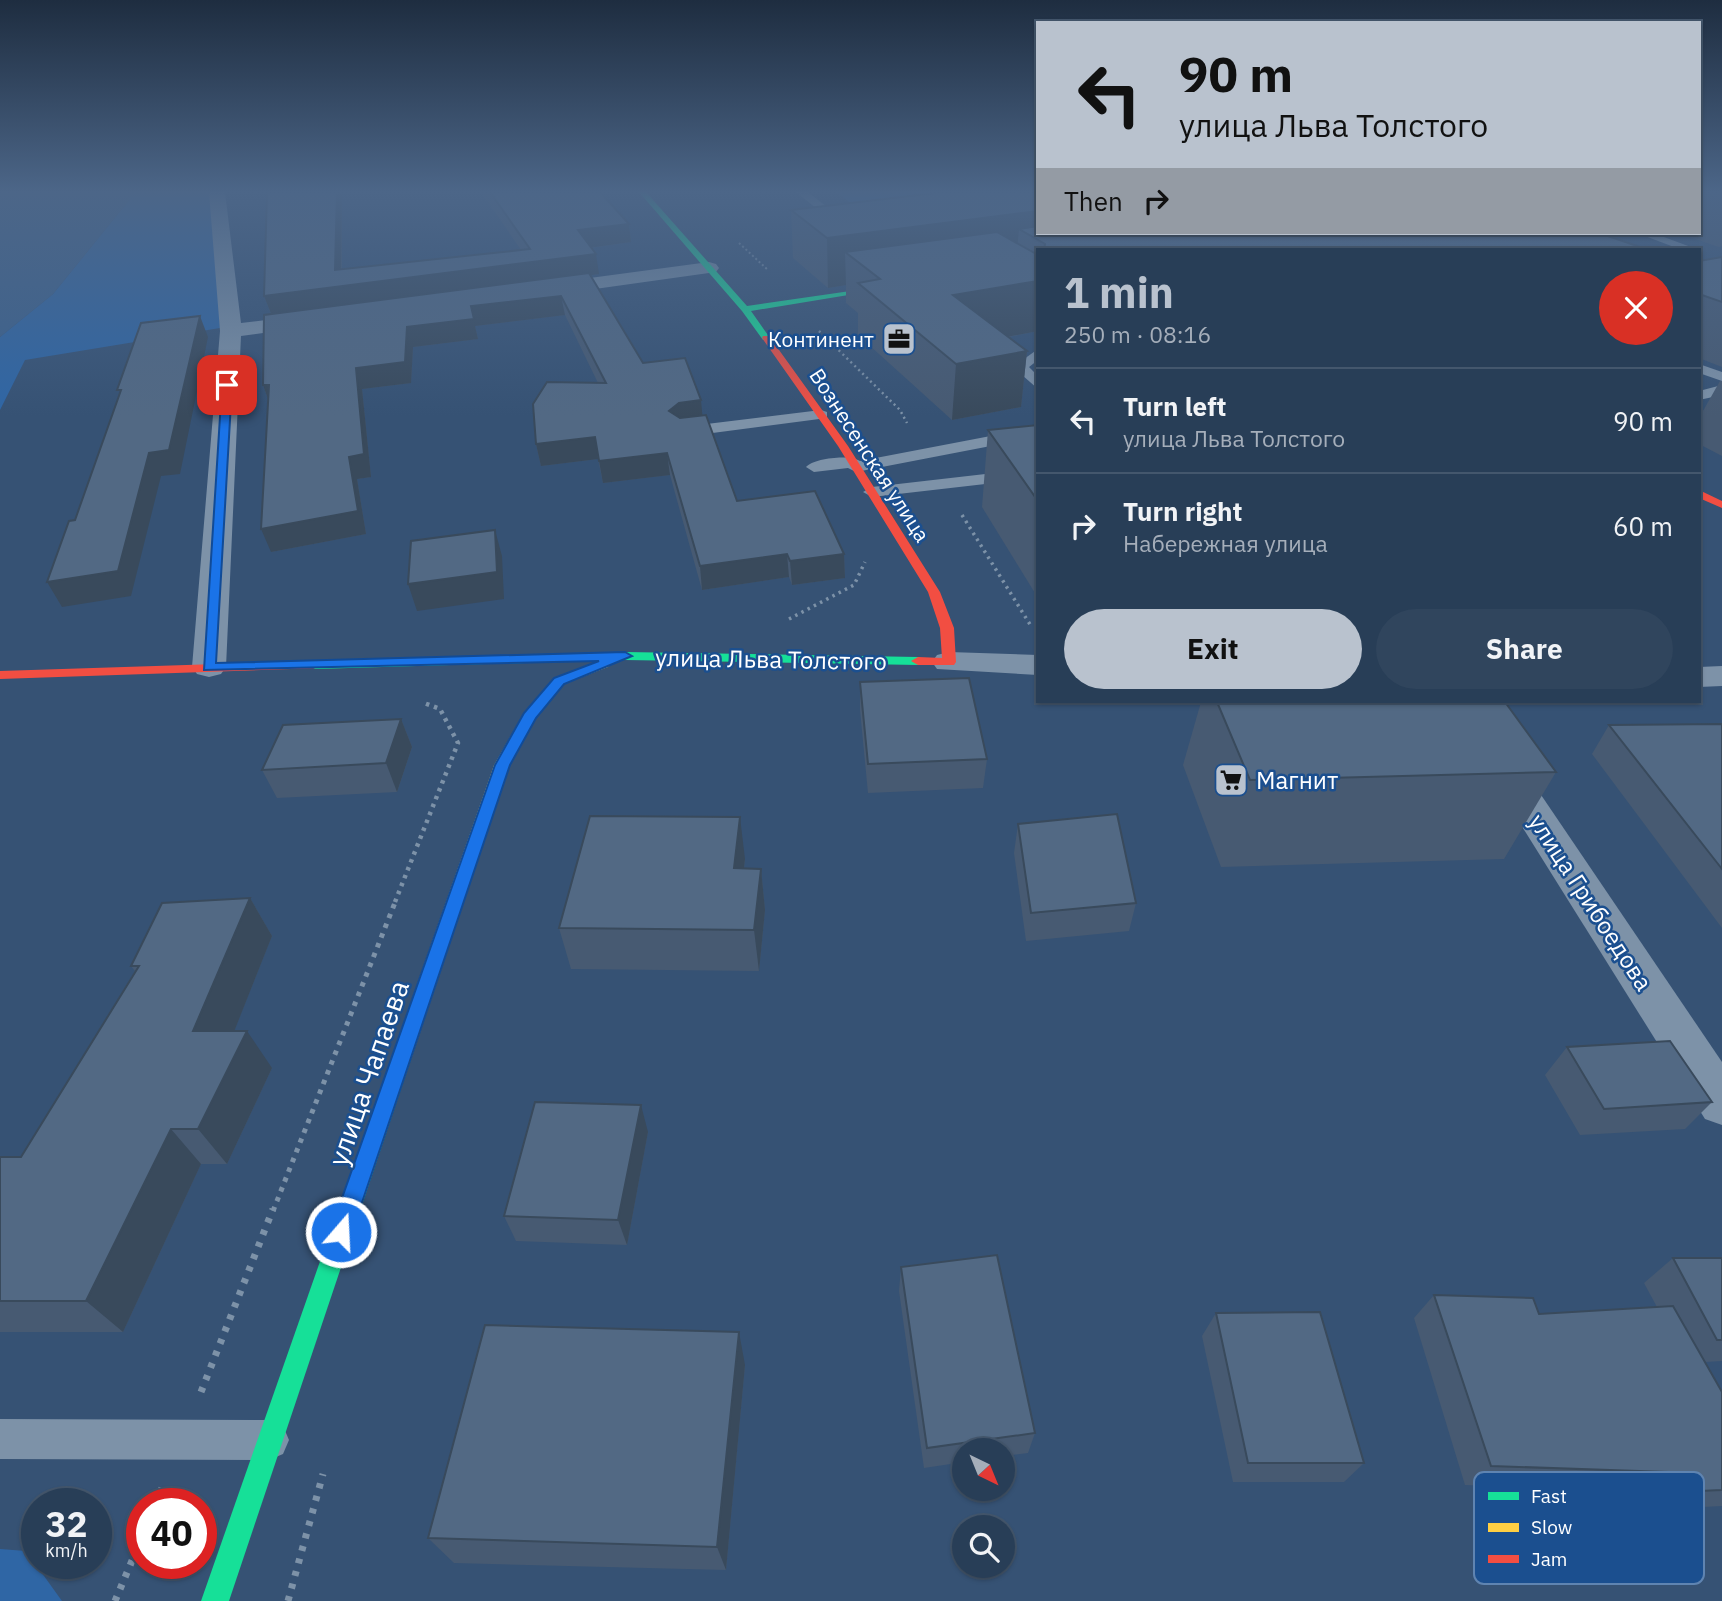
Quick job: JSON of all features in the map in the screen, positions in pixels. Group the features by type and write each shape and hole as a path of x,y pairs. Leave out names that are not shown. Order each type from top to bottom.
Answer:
{"street":[{"path":"209,667 231,331 225,267"},
{"path":"529,292 709,268"},
{"name":"Вознесенская улица","path":"709,268 745,309 821,415 934,592 947,628 949,662"},
{"path":"745,309 912,284"},
{"path":"231,331 339,316"},
{"path":"1701,494 1722,505"},
{"name":"улица Льва Толстого","path":"0,675 625,656 1036,665"},
{"name":"улица Чапаева","path":"215,1601 502,765 529,716 559,681 625,656"},
{"path":"1701,677 1722,676"},
{"name":"улица Грибоедова","path":"1462,703 1722,1103"}],"lane":[{"path":"1036,355 1020,367 1036,383"},
{"path":"1701,369 1722,377"},
{"path":"682,432 821,415"},
{"path":"814,467 925,453 1036,432"},
{"path":"872,492 1036,474"},
{"path":"0,1439 270,1440"}],"path":[{"path":"765,267 786,286 790,303 900,410 925,453"},
{"path":"943,484 1036,633"},
{"path":"787,620 854,585 865,563 859,551"},
{"path":"162,1488 458,743 440,709 417,701"},
{"path":"115,1601 126,1575"}],"shaded area":[{"path":"0,267 75,267 53,294 0,337"},
{"path":"75,267 216,267 220,328 25,360 0,410 0,337 53,294"},
{"path":"0,1549 21,1551 21,1579 46,1579 62,1601 0,1601"}],"building":[{"path":"265,267 335,267 335,270 366,267 496,267 264,296"},
{"path":"864,267 1036,267 1036,281 953,295 1027,351 956,364 858,283 880,279"},
{"path":"1701,267 1722,267 1722,302 1701,295"},
{"path":"589,273 643,363 685,358 701,400 679,403 669,411 680,418 706,415 737,501 815,491 844,554 790,561 787,554 700,566 667,453 599,461 595,437 536,444 533,404 547,382 606,383 561,296 471,306 474,319 407,327 405,362 356,368 364,454 349,457 358,511 261,529 269,385 263,385 264,315"},
{"path":"200,316 169,450 149,453 118,571 47,582 69,521 75,520 121,390 117,390 141,323"},
{"path":"1036,425 1036,498 988,430"},
{"path":"495,530 497,572 408,584 411,541"},
{"path":"969,678 987,759 868,764 860,682"},
{"path":"1217,703 1506,703 1556,772 1250,780"},
{"path":"401,719 386,763 262,770 283,725"},
{"path":"1722,724 1722,869 1609,725"},
{"path":"1117,814 1136,903 1031,913 1018,824"},
{"path":"590,816 740,817 734,868 761,869 754,930 559,928"},
{"path":"250,898 193,1031 247,1031 198,1129 171,1129 86,1301 0,1301 0,1157 21,1157 139,966 131,966 162,903"},
{"path":"1670,1041 1712,1102 1604,1109 1567,1047"},
{"path":"535,1102 641,1105 618,1220 504,1216"},
{"path":"997,1255 1035,1433 999,1438 952,1438 952,1445 927,1448 901,1267"},
{"path":"1673,1258 1722,1258 1722,1340 1717,1340"},
{"path":"1434,1295 1533,1298 1539,1314 1673,1306 1722,1392 1722,1490 1704,1491 1704,1472 1491,1466"},
{"path":"1320,1312 1364,1463 1248,1463 1216,1313"},
{"path":"485,1325 739,1332 717,1547 428,1538"}],"traffic: fast":[{"path":"708,267 766,338"},
{"path":"745,309 899,286"},
{"path":"315,665 625,656 918,661"},
{"path":"215,1601 402,1056"}],"traffic: slow":[{"path":"402,1056 502,765 529,716 559,681 603,664"}],"traffic: jam":[{"path":"766,338 843,446 934,592 947,628 949,662 918,661"},
{"path":"1701,494 1722,505"},
{"path":"0,675 315,665"}],"place":[{"name":"Континент","path":"899,339"},
{"name":"Магнит","path":"1231,780"}],"route":[{"path":"227,385 209,667 625,656 559,681 529,716 502,765 341,1232"}]}
